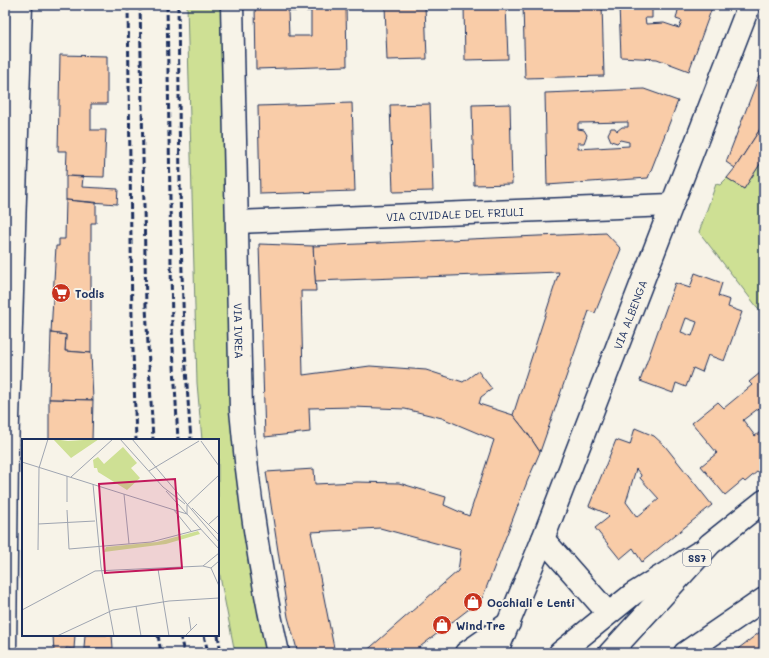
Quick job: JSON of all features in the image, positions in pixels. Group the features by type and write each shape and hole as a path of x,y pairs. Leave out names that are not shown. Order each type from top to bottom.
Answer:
{"street":[{"path":"5,653 6,452 21,5"},
{"name":"VIA IVREA","path":"232,5 241,410 245,454 256,536 269,614 278,653"},
{"name":"VIA ALBENGA","path":"496,653 510,622 749,5"},
{"name":"VIA CIVIDALE DEL FRIULI","path":"238,222 671,205"},
{"name":"SS7","path":"610,653 710,544 764,501"},
{"path":"542,539 608,613"},
{"path":"560,653 633,594 710,544"},
{"path":"685,653 764,599"},
{"path":"466,653 510,622"}],"green space":[{"path":"187,5 218,5 226,19 233,363 272,653 235,653 219,571 219,439 202,439 197,383"},
{"path":"764,158 764,316 699,232 716,184 720,185 727,178 744,189"}],"building":[{"path":"255,5 346,5 347,66 256,69","holes":["288,11 311,11 311,36 289,36"]},
{"path":"385,5 425,5 427,59 387,60"},
{"path":"464,5 506,5 508,59 465,60"},
{"path":"523,5 602,5 604,76 525,78"},
{"path":"619,5 645,5 652,7 652,18 645,18 646,24 664,23 679,28 682,21 676,19 679,6 687,8 688,5 713,5 689,71 657,59 621,57"},
{"path":"60,55 107,56 107,104 91,104 91,130 106,130 104,177 66,176 67,151 58,151"},
{"path":"764,63 764,123 735,168 726,162"},
{"path":"644,89 678,101 648,178 547,185 545,93","holes":["628,122 628,127 622,127 617,131 615,128 611,128 608,134 611,141 617,143 620,140 629,142 629,146 578,149 578,143 584,143 587,135 584,130 578,129 578,123"]},
{"path":"352,103 355,191 260,194 258,106"},
{"path":"430,104 433,191 393,192 390,105"},
{"path":"510,104 512,184 474,185 472,105"},
{"path":"764,123 764,158 744,189 727,178"},
{"path":"66,176 83,177 82,187 118,189 117,204 66,200"},
{"path":"66,200 96,203 96,223 91,223 91,353 65,351 66,335 51,333 56,246 59,246 59,239 65,239"},
{"path":"606,233 621,249 595,313 589,311 540,452 513,415 559,272 315,281 313,246"},
{"path":"259,244 313,246 316,291 301,291 303,375 370,366 426,370 463,382 478,371 492,389 481,397 479,404 513,415 540,452 482,599 412,653 364,653 458,571 461,550 380,528 311,532 335,653 298,653 288,617 266,472 314,469 315,484 357,482 399,483 446,497 444,505 469,516 494,440 442,418 405,409 353,407 309,408 310,432 265,437"},
{"path":"695,273 722,283 718,296 730,300 728,307 742,312 724,361 708,355 702,372 693,368 686,387 676,383 673,393 640,381 675,283 690,288","holes":["686,318 697,322 692,336 681,332"]},
{"path":"51,333 66,335 65,351 91,353 93,400 49,399"},
{"path":"760,373 764,378 764,415 759,408 743,420 755,436 764,429 764,466 745,482 743,480 725,495 701,466 717,453 692,423 718,402 724,408 752,385 749,382"},
{"path":"49,399 93,400 92,439 49,439"},
{"path":"635,428 654,436 665,446 712,505 642,562 633,548 620,559 595,528 609,517 605,513 589,506 616,440 630,445","holes":["636,469 641,475 640,478 659,499 637,517 626,502"]},
{"path":"764,629 764,653 732,653 735,651"},
{"path":"53,636 75,636 74,649 66,648 66,653 54,653"},
{"path":"85,636 112,636 113,648 84,648"}],"railway":[{"path":"128,5 132,320 136,439"},
{"path":"140,5 146,307 153,439"},
{"path":"167,5 172,328 178,439"},
{"path":"178,5 182,277 191,439"},
{"path":"158,636 161,653"},
{"path":"180,636 184,653"},
{"path":"204,636 208,653"},
{"path":"218,636 221,653"}],"place":[{"name":"Todis","path":"61,293"},
{"name":"Occhiali e Lenti","path":"473,602"},
{"name":"Wind Tre","path":"442,625"}]}
